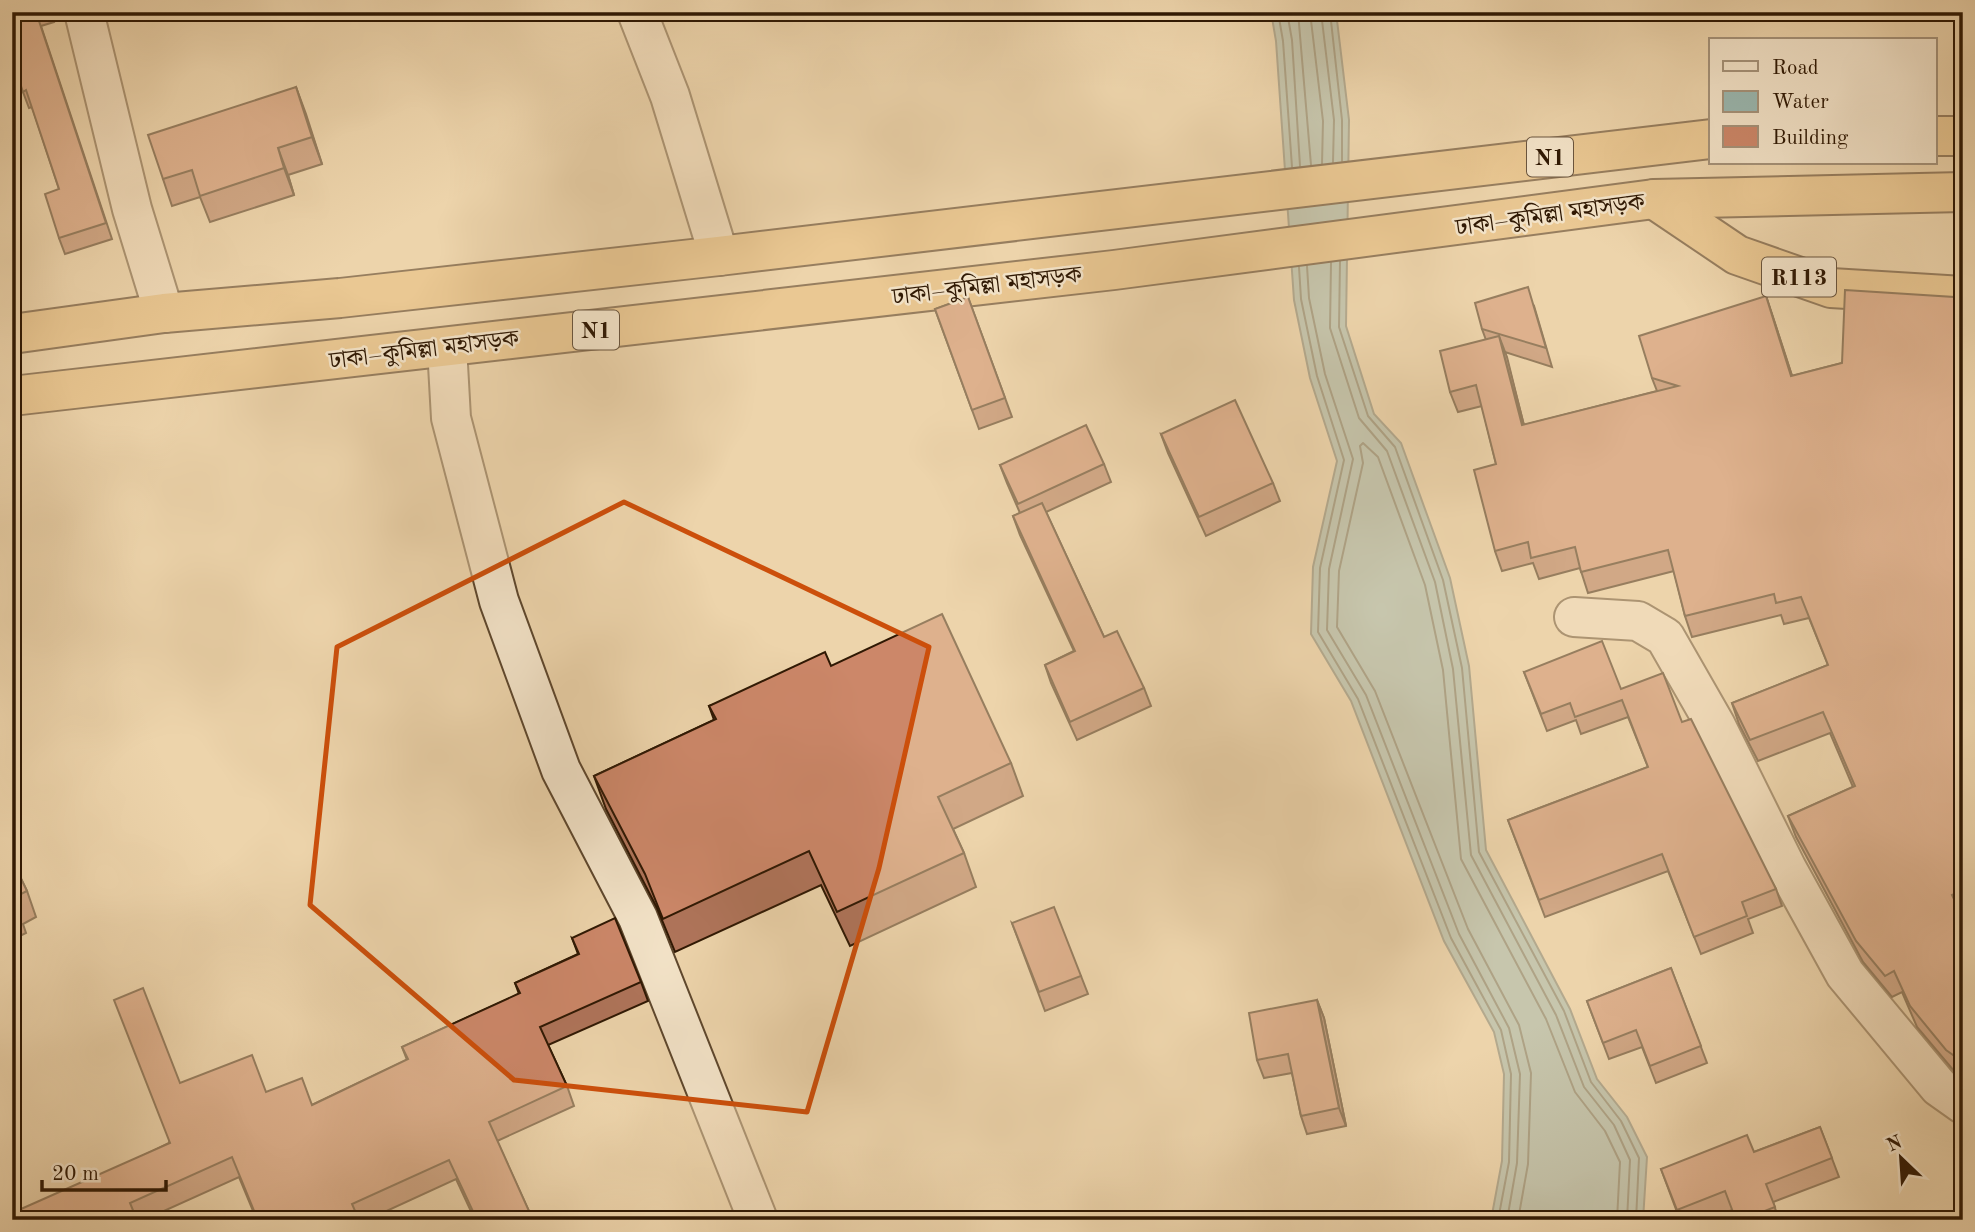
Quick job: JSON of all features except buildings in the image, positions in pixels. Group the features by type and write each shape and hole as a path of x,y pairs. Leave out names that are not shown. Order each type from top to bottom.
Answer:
{"highway":[{"path":"1937,136 1963,136"},
{"name":"N1","path":"12,334 164,313 341,298 719,256 1709,139"},
{"name":"ঢাকা–কুমিল্লা মহাসড়ক","path":"12,396 1397,235 1654,199 1963,192"},
{"name":"R113","path":"1654,199 1737,255 1831,288 1963,296"}],"street":[{"path":"84,12 132,209 164,313"},
{"path":"637,12 670,96 719,256"},
{"path":"447,347 451,418 499,601 561,771 638,918 758,1220"},
{"path":"1574,617 1638,621 1665,637 1716,726 1845,974 1939,1087 1963,1104"}],"highlighted area":[{"path":"624,502 929,647 879,868 807,1112 514,1080 310,905 337,647"}],"water":[{"path":"1271,12 1336,12 1349,120 1346,326 1374,414 1401,443 1450,578 1469,666 1486,850 1570,1009 1597,1079 1627,1117 1647,1157 1643,1220 1491,1220 1502,1161 1504,1074 1494,1032 1444,941 1351,701 1311,634 1313,567 1337,461 1310,378 1294,300 1276,41"}]}
